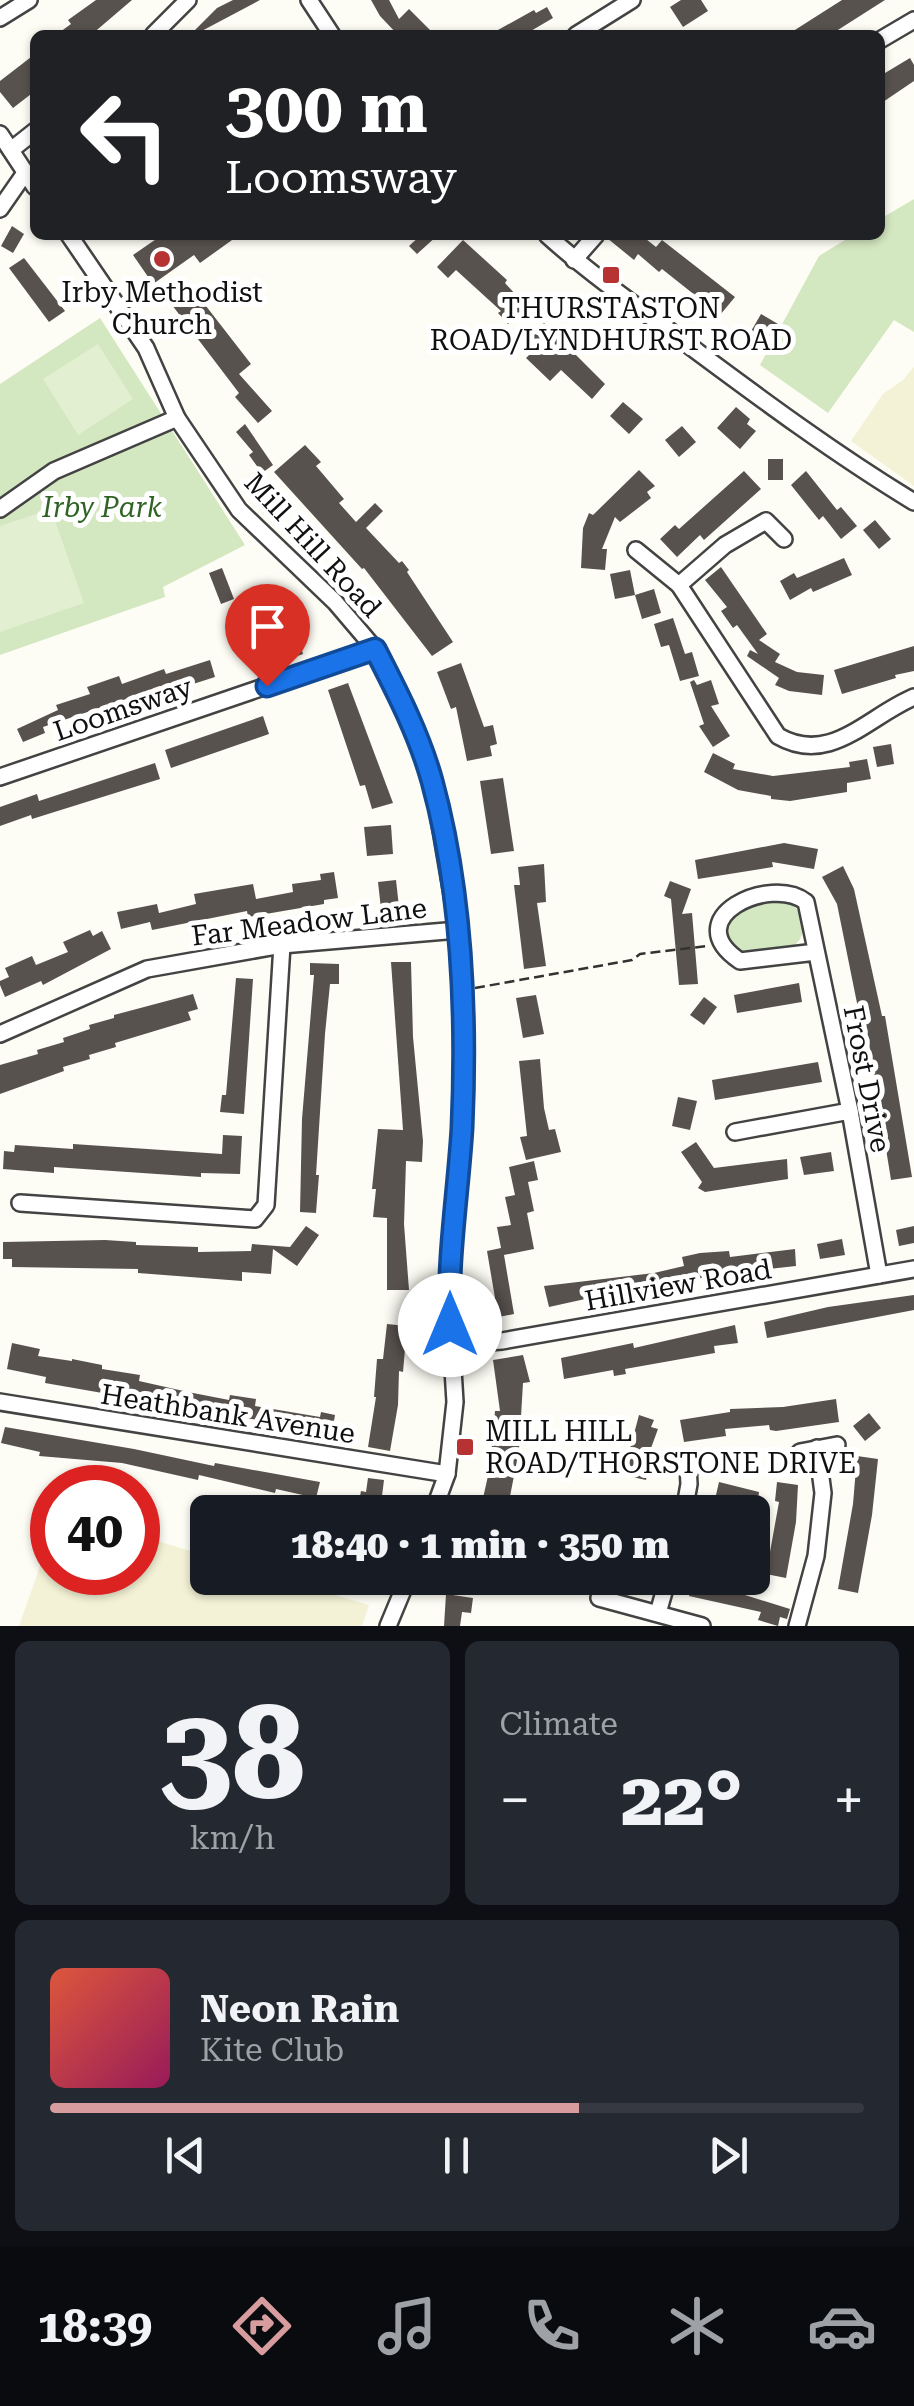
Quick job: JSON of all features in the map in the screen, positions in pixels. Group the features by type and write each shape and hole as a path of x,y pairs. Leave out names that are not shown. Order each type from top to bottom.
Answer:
{"street":[{"path":"0,18 29,0"},
{"path":"158,30 188,0"},
{"path":"328,30 311,5 330,0"},
{"path":"584,30 632,0"},
{"path":"885,37 914,20"},
{"path":"0,134 30,181"},
{"path":"10,150 30,135"},
{"path":"0,209 24,173"},
{"name":"Mill Hill Road","path":"73,240 146,348 177,418 239,510 336,602 375,649 406,708 433,783 458,930 463,990 462,1129 451,1244 450,1345 455,1402 447,1474 439,1495"},
{"path":"552,240 574,260 851,464 914,502"},
{"path":"574,260 592,240"},
{"path":"0,509 54,471 177,418"},
{"path":"679,586 725,546 766,521 784,539"},
{"path":"636,550 679,586 778,736 792,744 809,748 834,742 914,697"},
{"name":"Loomsway","path":"0,777 375,649"},
{"name":"Frost Drive","path":"722,945 719,926 730,906 778,894 792,894 806,902 850,1111 879,1275"},
{"name":"Far Meadow Lane","path":"0,1034 147,969 282,945 458,930"},
{"path":"20,1203 255,1219 266,1206 282,945"},
{"path":"722,945 740,961 750,962 816,952"},
{"path":"735,1132 850,1111"},
{"name":"Hillview Road","path":"450,1345 502,1341 914,1269"},
{"name":"Heathbank Avenue","path":"0,1402 447,1474"},
{"path":"800,1452 837,1444"},
{"path":"797,1626 816,1556 823,1493 817,1448"},
{"path":"687,1495 688,1466 728,1461"},
{"path":"388,1626 401,1595"},
{"path":"658,1613 663,1595"},
{"path":"599,1598 702,1626"}],"path":[{"path":"463,990 632,960 640,954 722,945"},
{"path":"596,1595 599,1598"}],"green space":[{"path":"914,199 914,332 894,320 828,413 760,365 819,256 845,240 885,240 885,216"},
{"name":"Irby Park","path":"100,318 245,545 163,587 165,597 0,655 0,384"},
{"path":"98,344 133,399 78,435 43,379"},
{"path":"914,367 914,486 851,441 883,394"},
{"path":"51,509 84,603 0,632 0,526"},
{"path":"783,901 800,913 803,925 800,938 790,949 762,954 729,944 727,920 740,908"},
{"path":"160,1542 190,1551 190,1595 335,1595 369,1605 362,1626 19,1626 30,1595 160,1595"}],"building":[{"path":"96,0 132,0 97,30 63,30 71,24 68,20"},
{"path":"233,0 260,0 204,30 195,30 217,8"},
{"path":"371,0 389,0 399,19 409,9 430,30 393,30"},
{"path":"681,0 701,0 708,11 683,27 670,7"},
{"path":"842,0 885,0 838,30 795,30"},
{"path":"547,7 553,18 533,30 498,30 534,10 536,13"},
{"path":"30,58 30,95 13,108 0,92 0,81"},
{"path":"910,58 914,81 885,101 885,73"},
{"path":"12,226 24,234 13,253 1,246"},
{"name":"Irby Methodist Church","path":"155,240 232,240 200,263 194,255 153,284 133,255"},
{"path":"416,240 432,240 417,254 409,246"},
{"path":"463,240 507,280 505,283 527,307 508,324 498,313 501,311 456,270 448,278 437,267"},
{"path":"609,240 647,240 656,247 662,240 735,297 720,315 662,269 659,272 638,254 634,260"},
{"path":"24,258 65,311 49,322 9,268"},
{"path":"192,288 251,364 239,374 272,411 258,423 235,397 239,393 172,305"},
{"path":"761,314 778,324 768,343 750,333"},
{"path":"544,323 605,384 592,399 561,370 550,381 526,358 540,344 532,336"},
{"path":"623,402 643,419 629,434 610,416"},
{"path":"736,407 750,419 747,424 756,431 740,449 717,428"},
{"path":"245,424 273,465 262,473 249,455 253,452 236,432"},
{"path":"682,426 696,442 679,457 665,440"},
{"path":"305,445 321,462 316,466 344,499 339,503 356,522 375,503 383,511 366,528 409,570 453,642 432,656 364,568 274,472"},
{"path":"768,459 783,459 783,480 768,480"},
{"path":"639,470 655,486 647,492 651,498 620,522 615,517 602,549 607,549 605,570 581,568 583,528 589,513 593,515"},
{"path":"744,471 761,489 704,540 700,535 677,557 660,539 675,525 679,529"},
{"path":"806,471 837,510 841,507 857,526 841,539 823,516 819,520 791,485"},
{"path":"875,520 891,539 879,549 863,530"},
{"path":"844,558 852,575 813,592 811,588 790,600 780,581"},
{"path":"721,567 767,634 759,640 780,654 775,662 797,672 824,675 822,695 775,685 779,678 747,656 750,650 758,654 737,625 733,628 721,611 727,607 705,580"},
{"path":"222,568 234,599 221,604 209,573"},
{"path":"630,570 635,595 615,599 610,574"},
{"path":"654,589 661,613 642,619 635,595"},
{"path":"273,603 283,627 294,624 303,654 280,662 273,639 268,640 255,610"},
{"path":"673,618 685,654 692,652 699,676 680,681 669,645 661,647 654,624"},
{"path":"914,646 914,671 842,694 834,670"},
{"path":"210,660 215,677 140,701 138,695 43,727 45,733 23,742 17,729 58,710 56,705 90,694 87,687 119,676 122,684 164,669 166,674"},
{"path":"461,663 484,727 493,725 497,744 490,746 492,756 467,761 456,707 451,709 437,672"},
{"path":"694,680 697,685 711,680 719,704 711,706 730,736 713,747 699,726 704,724 690,682"},
{"path":"348,683 393,803 372,809 365,785 360,786 328,690"},
{"path":"263,716 269,734 171,768 165,750"},
{"path":"891,744 894,764 877,767 873,747"},
{"path":"713,753 735,764 733,769 773,776 850,767 849,762 867,759 871,779 847,783 847,792 790,801 771,799 738,790 704,772"},
{"path":"155,763 160,779 0,826 0,807 37,794 39,801"},
{"path":"503,778 514,851 491,854 480,781"},
{"path":"391,825 393,854 367,856 364,827"},
{"path":"784,843 818,849 814,869 772,862 773,867 698,879 695,860"},
{"path":"544,864 546,902 537,903 546,966 524,969 514,885 520,885 518,867"},
{"path":"843,866 854,889 885,1016 912,1177 891,1180 864,1012 859,1013 837,904 822,877"},
{"path":"334,872 338,898 324,900 324,904 248,917 247,911 152,930 150,922 121,929 117,912 157,904 159,913 196,904 194,894 253,884 256,899 293,892 292,884 321,880 320,874"},
{"path":"396,880 399,907 381,909 378,882"},
{"path":"670,881 691,889 682,914 692,913 698,984 679,985 671,899 664,896"},
{"path":"90,930 93,936 102,931 111,949 43,985 41,981 5,997 0,981 9,977 5,968 32,956 36,965 68,952 63,942"},
{"path":"391,962 411,962 413,1037 423,1141 422,1162 406,1161 404,1224 409,1290 387,1290 387,1218 373,1217 378,1129 403,1130"},
{"path":"310,963 339,964 339,984 330,984 325,1034 316,1213 300,1212 302,1119 314,975 310,975"},
{"path":"236,978 253,979 244,1114 220,1112 222,1095 226,1095"},
{"path":"799,983 802,1002 737,1013 734,995"},
{"path":"193,994 198,1009 188,1012 191,1020 115,1043 116,1047 89,1055 90,1059 63,1067 64,1071 0,1094 0,1065 38,1054 37,1050 64,1042 63,1038 114,1015"},
{"path":"536,995 544,1034 523,1038 516,998"},
{"path":"704,997 717,1007 704,1025 690,1015"},
{"path":"540,1059 544,1108 549,1130 555,1129 561,1152 526,1160 520,1137 527,1136 519,1061"},
{"path":"818,1062 822,1082 715,1100 712,1080"},
{"path":"678,1097 697,1101 690,1130 672,1126"},
{"path":"223,1135 242,1136 240,1174 201,1173 201,1177 54,1167 54,1173 3,1169 4,1151 14,1152 15,1145 73,1149 73,1144 222,1154"},
{"path":"696,1142 714,1168 787,1159 788,1179 705,1192 698,1188 702,1182 681,1152"},
{"path":"831,1152 834,1171 804,1175 800,1157"},
{"path":"534,1161 538,1180 528,1182 534,1211 527,1213 534,1249 504,1255 514,1314 488,1319 484,1300 495,1298 487,1251 501,1248 497,1227 511,1225 505,1197 515,1195 509,1167"},
{"path":"306,1226 319,1235 297,1266 273,1249 271,1274 242,1272 242,1281 138,1273 138,1269 12,1267 12,1259 3,1259 3,1242 105,1240 198,1247 198,1252 251,1251 252,1244 290,1247"},
{"path":"914,1226 914,1243 899,1246 896,1230"},
{"path":"842,1239 845,1255 820,1259 817,1244"},
{"path":"795,1249 796,1266 716,1275 549,1307 544,1286 654,1273 684,1266 682,1257 700,1253 729,1251 730,1257"},
{"path":"914,1295 914,1310 767,1338 764,1322 828,1307"},
{"path":"387,1324 407,1326 390,1451 368,1447 377,1359 383,1359"},
{"path":"735,1325 738,1343 714,1346 715,1353 625,1369 626,1374 614,1376 613,1370 564,1379 561,1358 633,1343 634,1348"},
{"path":"12,1343 40,1349 38,1356 102,1365 102,1369 140,1375 139,1381 188,1392 229,1400 230,1395 256,1399 255,1406 320,1417 321,1412 335,1415 332,1433 45,1383 46,1377 7,1369"},
{"path":"523,1355 530,1382 523,1383 519,1450 510,1495 484,1495 495,1411 500,1411 493,1360"},
{"path":"836,1399 839,1422 776,1431 770,1430 769,1425 725,1429 726,1436 684,1442 680,1420 730,1409"},
{"path":"869,1413 881,1428 865,1441 853,1426"},
{"path":"639,1415 654,1420 651,1427 658,1429 647,1459 650,1460 646,1480 623,1475"},
{"path":"5,1427 320,1482 317,1495 276,1489 275,1493 199,1475 198,1480 160,1472 160,1465 39,1456 40,1452 1,1443"},
{"path":"857,1456 878,1459 858,1593 838,1589"},
{"path":"368,1478 384,1480 382,1495 360,1495 361,1491 366,1492"},
{"path":"719,1482 759,1492 759,1495 716,1495"},
{"path":"777,1482 798,1485 786,1578 770,1575 779,1502 775,1501"},
{"path":"446,1595 473,1598 471,1613 462,1612 460,1626 444,1626"},
{"path":"745,1595 790,1609 787,1619 780,1617 778,1626 758,1620 761,1612 689,1596"}],"place":[{"name":"Irby Methodist Church","path":"162,259"},
{"name":"THURSTASTON ROAD/LYNDHURST ROAD","path":"611,275"},
{"name":"MILL HILL ROAD/THORSTONE DRIVE","path":"465,1447"}],"route":[{"path":"267,686 375,649 406,708 433,783 458,930 463,984 462,1129 451,1244 450,1325"}]}
